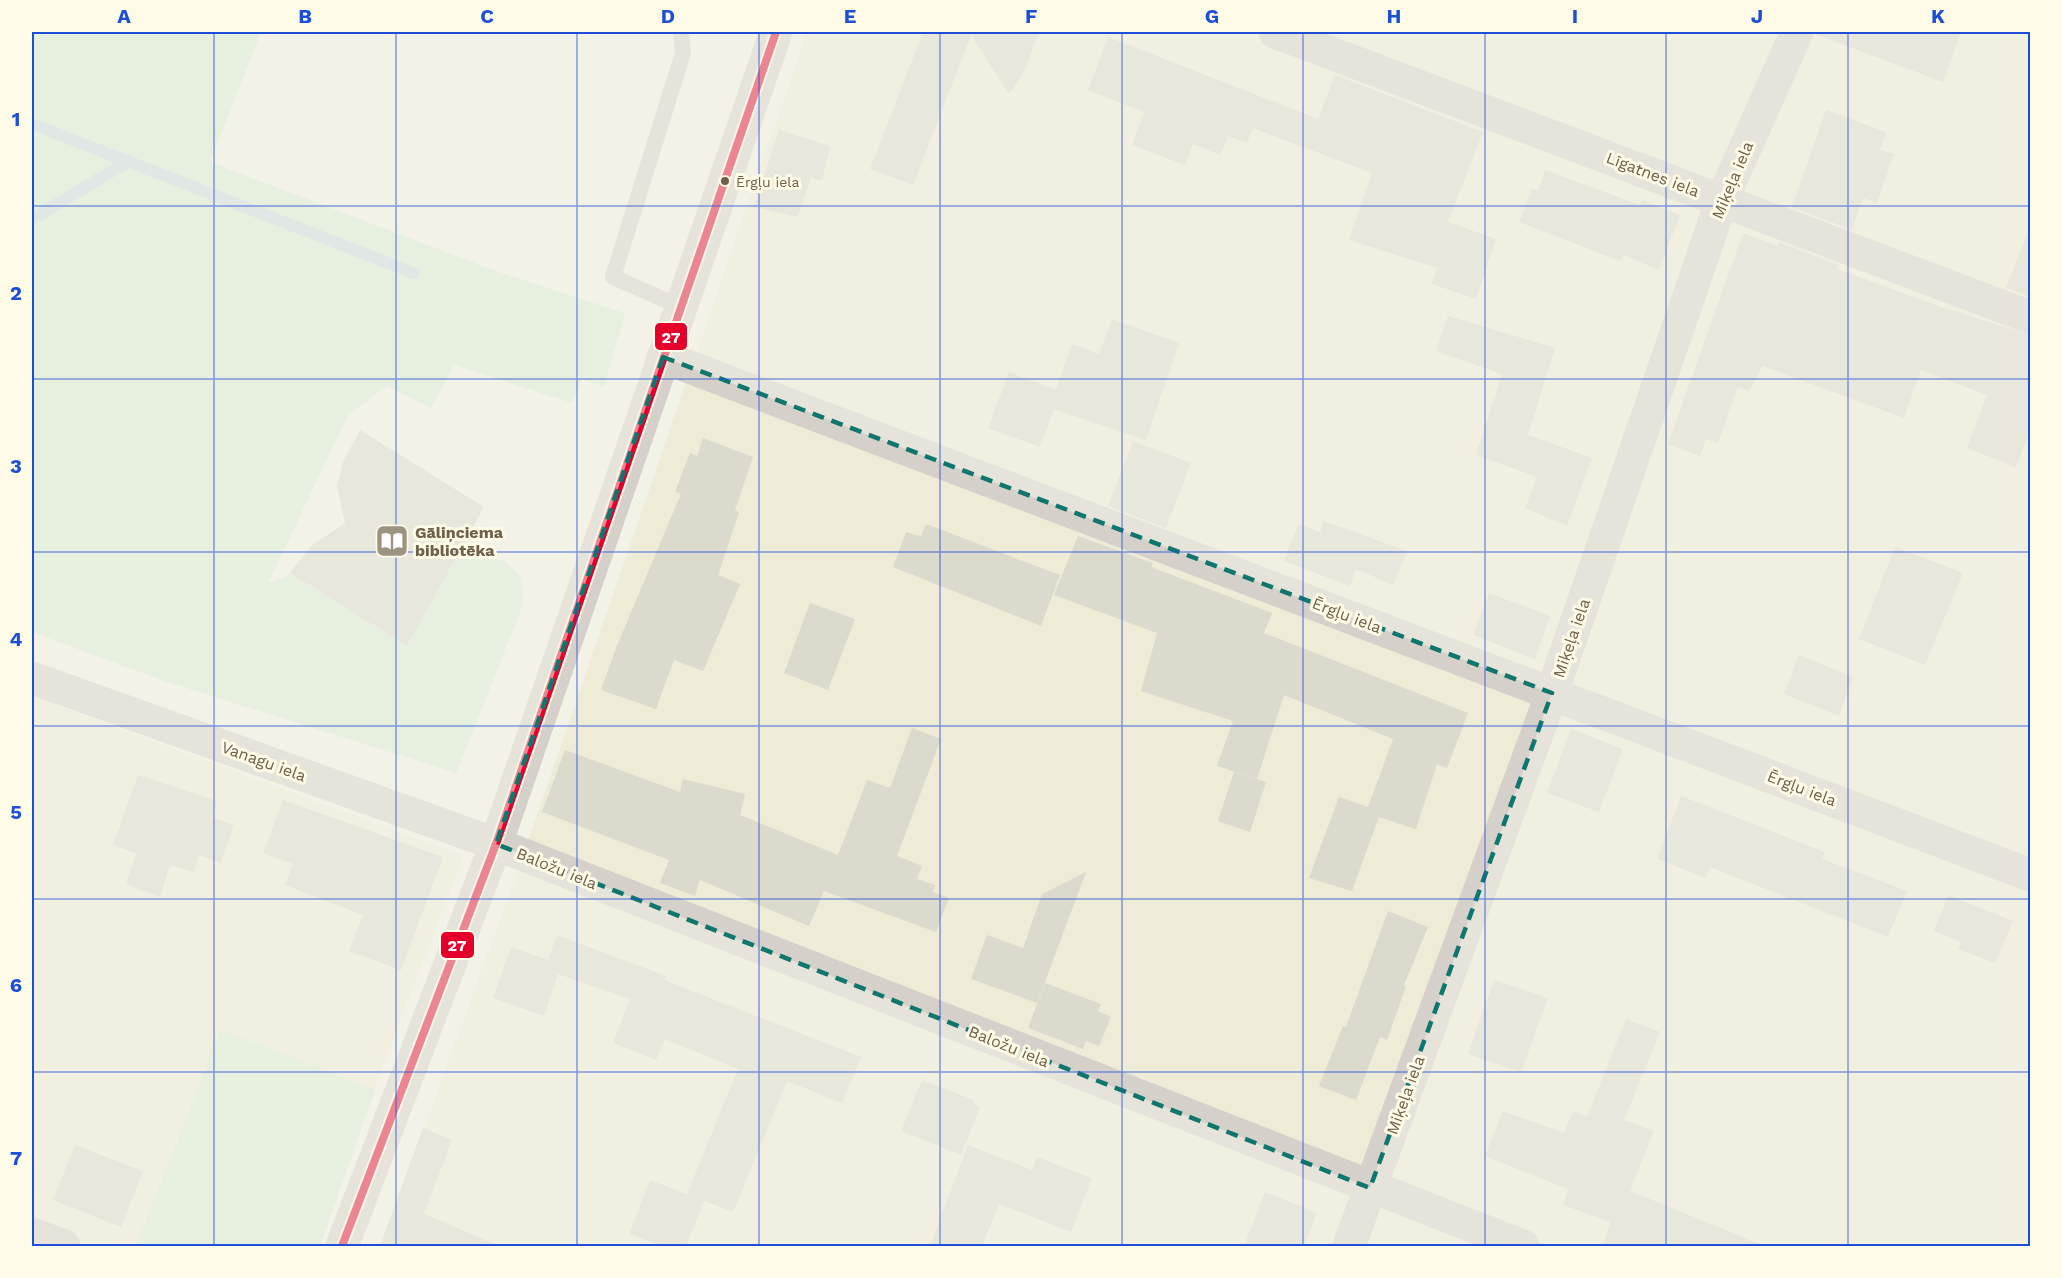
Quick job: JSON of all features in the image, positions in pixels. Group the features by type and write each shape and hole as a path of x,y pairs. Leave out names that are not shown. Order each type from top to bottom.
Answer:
{"street":[{"path":"342,1246 496,844 776,32"},
{"name":"Līgatnes iela","path":"1275,32 2031,317"},
{"name":"Miķeļa iela","path":"1349,1246 1552,693 1722,200 1797,32"},
{"name":"Ērgļu iela","path":"663,357 2031,875"},
{"name":"Vanagu iela","path":"32,678 496,844"},
{"name":"Baložu iela","path":"496,844 1523,1246"},
{"path":"32,1234 64,1246"}],"lane":[{"path":"681,32 683,53 613,277 681,307"}],"highlighted area":[{"path":"663,357 1552,693 1370,1188 496,844"}],"shaded area":[{"path":"807,32 2030,32 2030,1246 381,1246 516,876"},
{"path":"32,696 464,856 313,1246 32,1246"}],"green space":[{"path":"32,32 261,32 210,162 501,273 625,313 604,387 582,379 572,403 454,365 431,408 387,386 348,415 268,583 291,574 407,646 463,544 505,562 520,576 524,602 456,773 161,680 32,632"},
{"path":"221,1029 375,1090 320,1246 140,1246 137,1243"}],"building":[{"path":"923,32 1039,32 1024,72 1009,94 971,35 913,185 870,169"},
{"path":"1818,32 1961,32 1943,82 1818,35"},
{"path":"1108,37 1318,119 1335,75 1483,132 1448,222 1496,239 1476,299 1432,284 1437,268 1349,240 1372,173 1253,128 1247,143 1228,136 1220,155 1193,144 1185,165 1132,145 1144,112 1088,90"},
{"path":"1826,110 1886,132 1880,150 1894,154 1877,203 1863,198 1852,230 1792,207"},
{"path":"779,130 830,146 822,181 811,178 798,217 754,207"},
{"path":"1545,170 1640,205 1642,200 1680,215 1659,270 1623,255 1620,261 1519,222 1532,189 1538,191"},
{"path":"2028,232 2031,232 2031,297 2006,288"},
{"path":"1743,233 1778,246 1779,242 1839,265 1837,269 1941,307 2031,335 2031,428 2016,467 1967,448 1987,395 1921,370 1904,418 1762,366 1749,392 1738,387 1718,443 1706,439 1700,456 1668,444"},
{"path":"1448,316 1555,348 1528,435 1592,458 1567,526 1525,508 1537,477 1476,455 1502,374 1436,351"},
{"path":"1112,319 1179,343 1146,440 1054,409 1040,447 988,428 1009,372 1056,390 1072,344 1099,354"},
{"name":"Gāliņciema bibliotēka","path":"360,430 484,507 407,646 290,573 311,546 345,523 337,486 342,464"},
{"path":"703,438 753,457 735,510 739,512 718,575 740,584 703,671 674,660 656,709 601,690 616,648 681,494 675,492 690,453 697,456"},
{"path":"1133,441 1191,463 1166,528 1108,506"},
{"path":"1324,521 1407,551 1393,585 1356,569 1350,586 1284,561 1298,524 1320,532"},
{"path":"926,524 1060,575 1041,626 893,567 906,532 921,536"},
{"path":"1078,536 1153,563 1151,567 1272,613 1264,633 1468,713 1447,768 1437,764 1416,829 1379,817 1352,891 1309,878 1339,797 1368,807 1393,739 1284,695 1257,779 1217,766 1233,721 1141,691 1157,633 1054,595"},
{"path":"1895,547 1963,573 1925,665 1859,639"},
{"path":"1489,593 1550,616 1535,659 1473,635"},
{"path":"810,603 855,619 828,690 784,673"},
{"path":"1799,655 1853,677 1839,716 1784,694"},
{"path":"912,728 941,739 897,856 922,866 917,879 935,885 933,892 949,898 936,932 824,891 809,926 700,880 695,896 660,883 669,860 542,812 565,750 680,792 683,779 745,794 740,815 838,855 867,780 890,788"},
{"path":"1571,729 1623,749 1599,812 1547,793"},
{"path":"1234,772 1266,782 1250,832 1218,821"},
{"path":"138,775 217,801 212,817 234,825 220,863 199,855 194,872 170,865 160,897 126,884 136,853 113,845"},
{"path":"1681,796 1825,852 1822,859 1907,891 1888,937 1710,867 1706,878 1657,859"},
{"path":"283,800 443,857 401,970 349,951 363,915 285,885 293,864 263,853"},
{"path":"1086,872 1037,1003 971,979 987,935 1023,948 1042,894"},
{"path":"1948,895 2013,921 1995,963 1958,949 1961,942 1934,931"},
{"path":"1388,911 1428,927 1404,985 1406,986 1387,1040 1380,1037 1356,1100 1319,1086 1343,1026 1346,1027"},
{"path":"557,935 666,976 664,980 861,1057 842,1103 787,1081 733,1212 687,1194 738,1069 665,1039 656,1060 613,1043 630,999 558,974 544,1016 493,998 511,947 548,960"},
{"path":"1494,980 1548,998 1521,1072 1468,1054"},
{"path":"1045,983 1101,1004 1098,1011 1111,1017 1099,1046 1086,1041 1083,1049 1028,1028"},
{"path":"1626,1019 1660,1032 1624,1120 1654,1131 1630,1191 1765,1246 1602,1246 1611,1222 1563,1205 1568,1189 1485,1156 1503,1111 1564,1133 1573,1111 1587,1117"},
{"path":"922,1080 974,1100 973,1103 980,1107 961,1155 901,1131"},
{"path":"423,1128 452,1140 424,1214 500,1246 380,1246"},
{"path":"75,1145 143,1171 121,1227 53,1200"},
{"path":"968,1145 1032,1170 1037,1157 1092,1178 1071,1232 999,1204 982,1246 930,1246"},
{"path":"650,1180 704,1201 686,1246 662,1246 629,1234"},
{"path":"1265,1192 1317,1213 1304,1246 1244,1246"}],"waterway":[{"path":"32,124 414,273"},
{"path":"32,219 129,161"}],"transit line":[{"name":"27","path":"342,1246 496,844 776,32"}],"place":[{"name":"Ērgļu iela","path":"725,181"},
{"name":"Gāliņciema bibliotēka","path":"392,541"}]}
